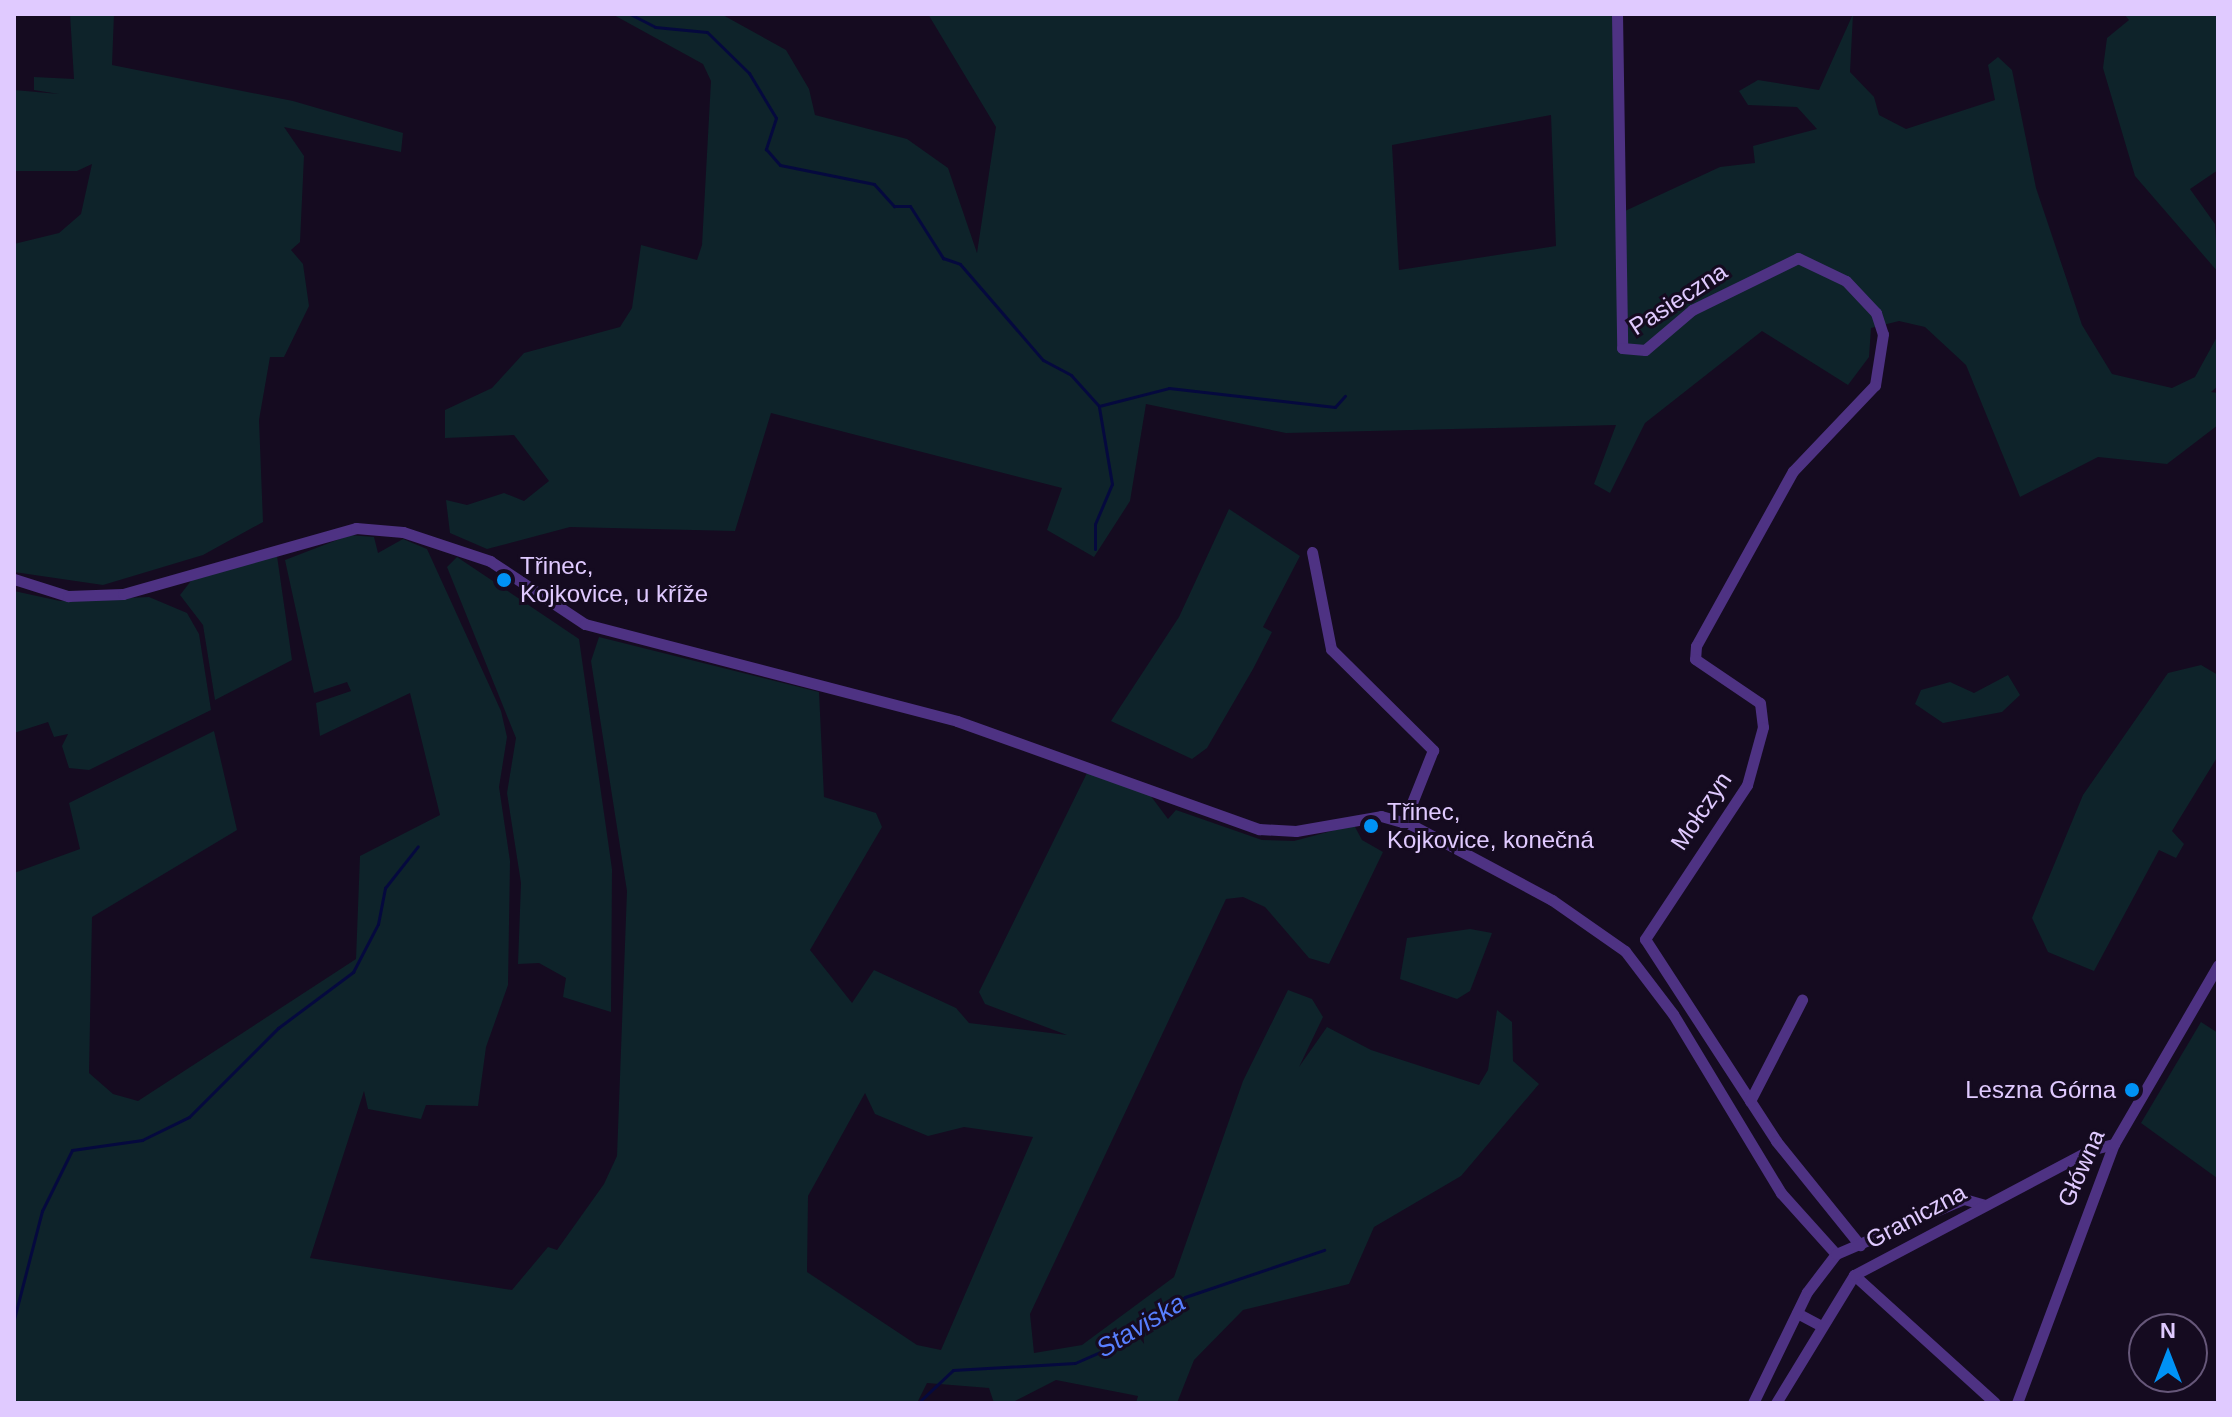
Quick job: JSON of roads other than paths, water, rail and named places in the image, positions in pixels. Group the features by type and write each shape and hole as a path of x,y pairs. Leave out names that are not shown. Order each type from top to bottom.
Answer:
{"street":[{"name":"Pasieczna","path":"1617,14 1622,348 1645,350 1692,310 1798,258 1846,281 1880,323 1884,351 1875,385 1793,471"},
{"name":"Mołczyn","path":"1793,471 1694,653 1760,703 1755,768 1645,939 1750,1101 1860,1245"},
{"path":"14,579 68,596 123,594 356,528 403,532 490,561 585,624 957,721 1259,829 1296,831 1381,816 1404,823 1552,900 1625,951 1673,1014 1781,1193 1836,1254"},
{"path":"1312,552 1331,649 1433,750 1404,823"},
{"name":"Główna","path":"2017,1403 2114,1144 2218,965"},
{"path":"1750,1101 1802,1000"},
{"name":"Graniczna","path":"1995,1403 1854,1275 1985,1205 2114,1144"},
{"path":"1753,1403 1797,1313 1836,1254 1964,1199 1985,1205"},
{"path":"1776,1403 1818,1324 1854,1275"},
{"path":"1797,1313 1818,1324"},
{"path":"1975,1403 1984,1393"}],"waterway":[{"path":"630,14 655,27 707,32 749,73 776,118 766,149 780,165 874,184 894,206 910,206 943,258 960,264 1043,360 1071,375 1099,406 1169,388 1335,407 1345,396"},
{"path":"1095,549 1095,524 1112,484 1099,407"},
{"path":"14,1319 42,1211 72,1150 142,1140 189,1117 278,1028 353,972 378,924 385,888 418,846"},
{"name":"Staviska","path":"918,1403 953,1370 1075,1363 1118,1344 1185,1297 1324,1250"}],"place":[{"name":"Třinec, Kojkovice, u kříže","path":"504,580"},
{"name":"Třinec, Kojkovice, konečná","path":"1371,826"},
{"name":"Leszna Górna","path":"2132,1090"}]}
